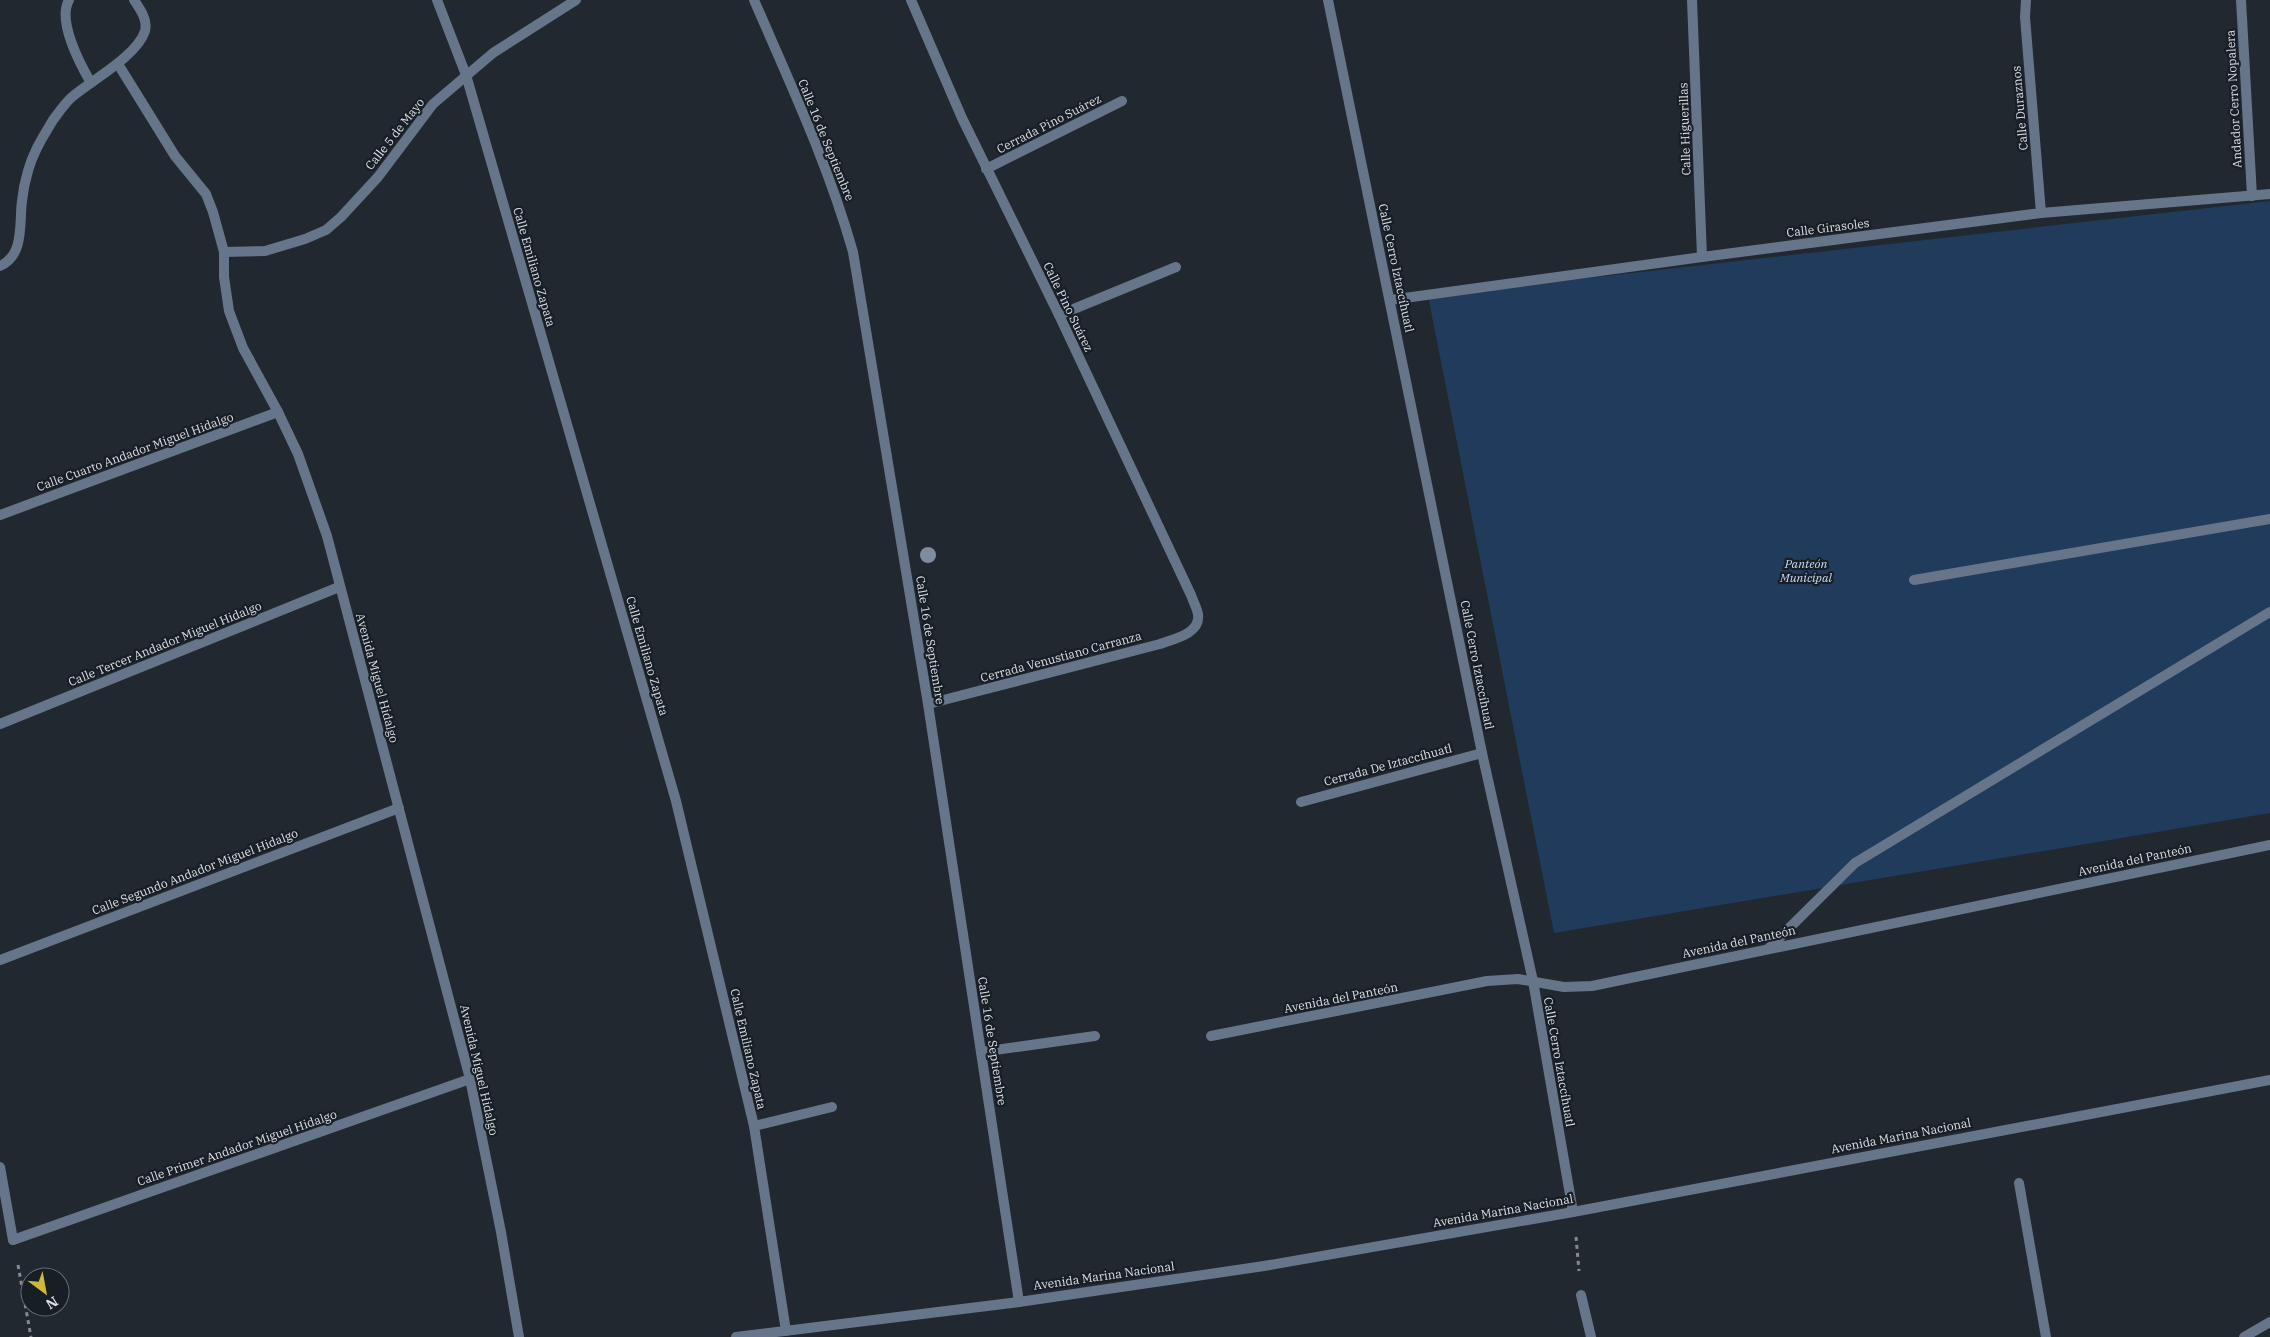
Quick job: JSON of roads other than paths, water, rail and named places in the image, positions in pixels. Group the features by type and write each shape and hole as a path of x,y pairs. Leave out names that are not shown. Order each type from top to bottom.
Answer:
{"street":[{"path":"69,0 66,17 69,32 81,65 91,83"},
{"path":"0,266 5,264 12,255 19,241 22,226 22,203 33,153 59,111 71,98 118,64 140,40 145,30 142,12 134,0"},
{"name":"Calle Emiliano Zapata","path":"437,0 466,75 676,801 754,1126 786,1331"},
{"name":"Calle 5 de Mayo","path":"224,252 265,251 305,239 326,230 341,217 378,177 433,104 493,53 576,0"},
{"name":"Calle 16 de Septiembre","path":"754,0 821,153 840,204 853,252 928,704 1019,1302"},
{"name":"Calle Pino Suárez","path":"910,0 986,169 1059,315 1191,595 1198,616 1196,626"},
{"name":"Calle Cerro Iztaccíhuatl","path":"1328,0 1482,753 1532,981 1573,1212"},
{"name":"Calle Higuerillas","path":"1692,0 1702,257"},
{"name":"Calle Duraznos","path":"2026,0 2025,17 2041,213"},
{"name":"Andador Cerro Nopalera","path":"2241,0 2252,196"},
{"name":"Avenida Miguel Hidalgo","path":"118,64 175,156 206,194 214,212 224,252 224,277 229,311 243,348 278,412 298,454 327,536 470,1078 501,1232 519,1337"},
{"name":"Cerrada Pino Suárez","path":"986,169 1122,101"},
{"name":"Calle Girasoles","path":"1390,300 2041,213 2270,194"},
{"path":"1059,315 1176,267"},
{"name":"Calle Cuarto Andador Miguel Hidalgo","path":"0,515 278,412"},
{"path":"1914,580 2270,519"},
{"name":"Calle Tercer Andador Miguel Hidalgo","path":"0,724 339,587"},
{"path":"1769,948 1855,863 2270,612"},
{"name":"Cerrada Venustiano Carranza","path":"928,704 1160,644 1188,634 1196,626"},
{"name":"Cerrada De Iztaccíhuatl","path":"1301,802 1482,753"},
{"name":"Calle Segundo Andador Miguel Hidalgo","path":"0,960 399,808"},
{"name":"Avenida del Panteón","path":"1211,1036 1487,981 1518,979 1564,987 1592,986 2270,845"},
{"path":"982,1052 1095,1036"},
{"name":"Calle Primer Andador Miguel Hidalgo","path":"0,1168 13,1240 470,1078"},
{"name":"Avenida Marina Nacional","path":"736,1337 1019,1302 1264,1266 1573,1212 2270,1080"},
{"path":"754,1126 832,1107"},
{"path":"2020,1183 2046,1337"},
{"path":"1581,1294 1591,1337"},
{"path":"2244,1337 2270,1322"}],"park label":[{"name":"Panteón Municipal","path":"1806,571"}]}
